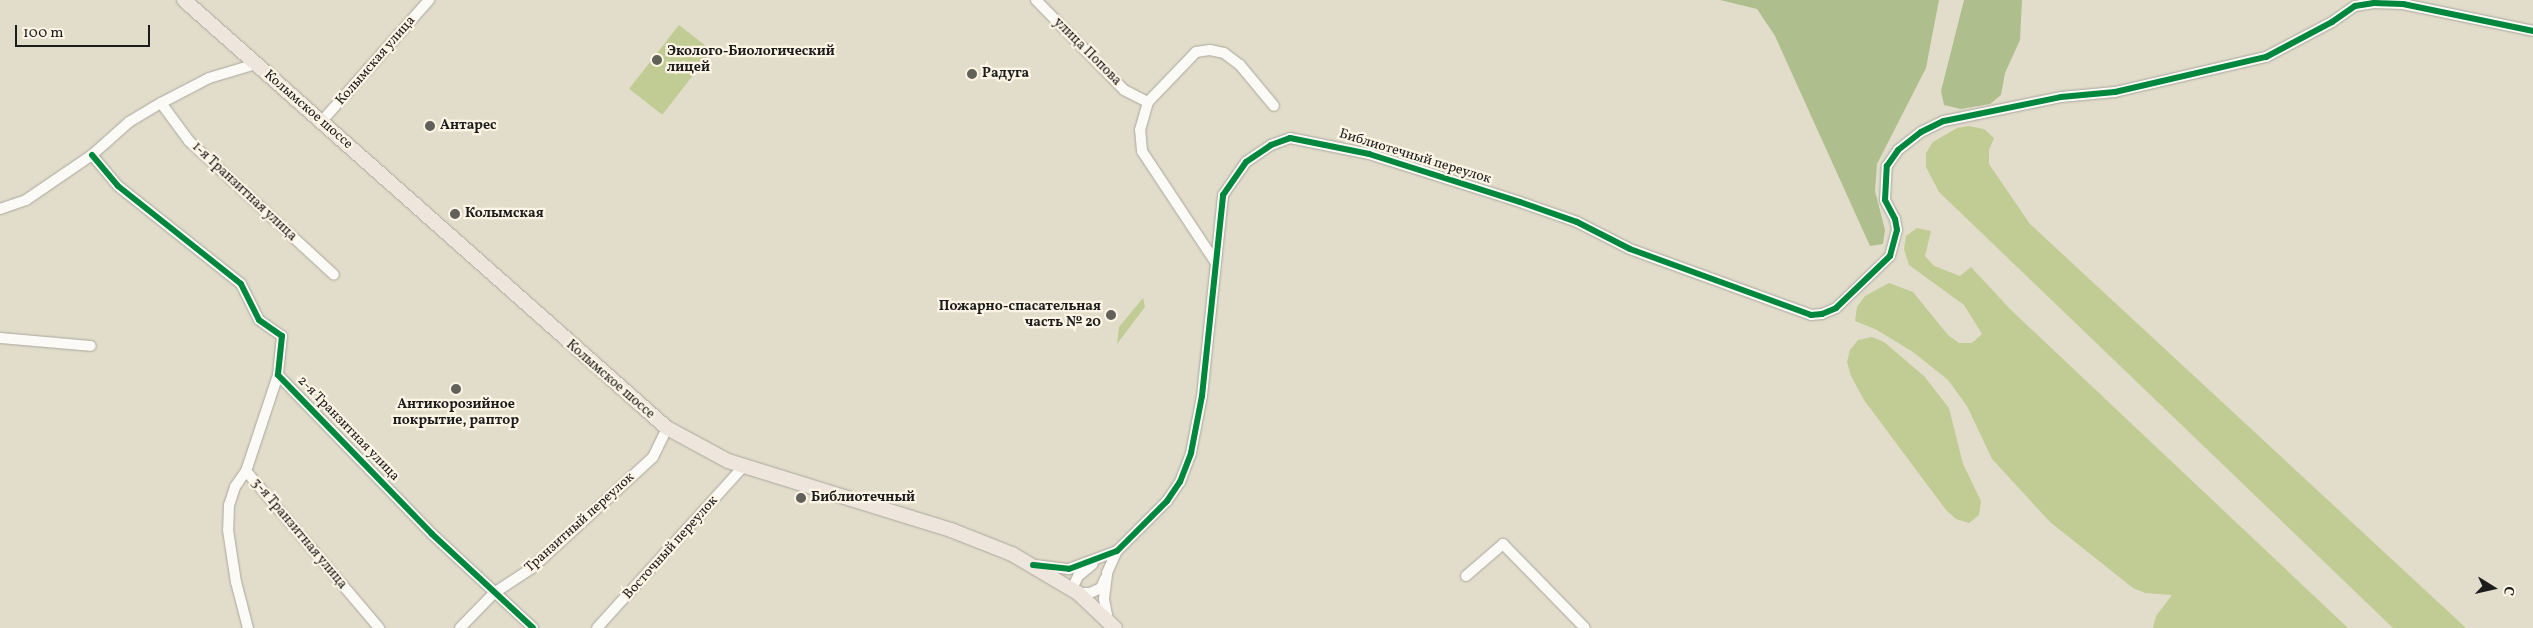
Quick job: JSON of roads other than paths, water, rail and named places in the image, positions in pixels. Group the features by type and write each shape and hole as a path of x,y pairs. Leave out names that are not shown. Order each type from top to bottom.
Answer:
{"highway":[{"name":"Колымское шоссе","path":"184,0 667,428 703,450 744,466 950,530 1033,565 1075,591 1112,624"}],"street":[{"name":"Колымская улица","path":"322,121 429,0"},
{"name":"улица Попова","path":"1036,0 1124,90 1148,102"},
{"name":"Библиотечный переулок","path":"1033,565 1069,569 1098,561 1117,551 1167,501 1186,468 1202,396 1218,267 1223,195 1230,180 1246,162 1271,145 1290,138 1369,154 1520,202 1577,222 1630,249 1811,315 1836,308 1890,256 1895,244 1895,219 1885,200 1888,166 1898,150 1944,121 2062,97 2115,92 2266,57 2332,22 2355,6 2374,3 2403,4 2533,31"},
{"path":"1218,267 1210,250 1142,151 1140,130 1148,102 1196,52 1210,50 1224,53 1240,65 1274,106"},
{"path":"0,209 26,200 92,155 129,122 161,103 209,78 256,64"},
{"name":"1-я Транзитная улица","path":"161,103 190,141 334,275"},
{"name":"2-я Транзитная улица","path":"92,155 118,186 242,284 259,320 282,336 278,375 432,534 533,628"},
{"path":"0,338 91,346"},
{"name":"3-я Транзитная улица","path":"278,375 246,471 379,628"},
{"name":"Транзитный переулок","path":"460,628 494,593 532,568 653,456 667,428"},
{"name":"Восточный переулок","path":"597,628 744,466"},
{"path":"246,471 235,487 229,505 228,530 236,582 248,628"},
{"path":"1466,576 1503,544 1585,628"},
{"name":"Библиотечный переулок","path":"1112,624 1104,599 1107,573 1117,551"},
{"path":"1098,561 1078,576 1075,591 1090,593 1101,588 1107,573"}],"place":[{"name":"Эколого-Биологический лицей","path":"657,60"},
{"name":"Радуга","path":"972,74"},
{"name":"Антарес","path":"430,126"},
{"name":"Колымская","path":"455,214"},
{"name":"Пожарно-спасательная часть № 20","path":"1111,315"},
{"name":"Антикорозийное покрытие, раптор","path":"456,389"},
{"name":"Библиотечный","path":"801,498"}]}
